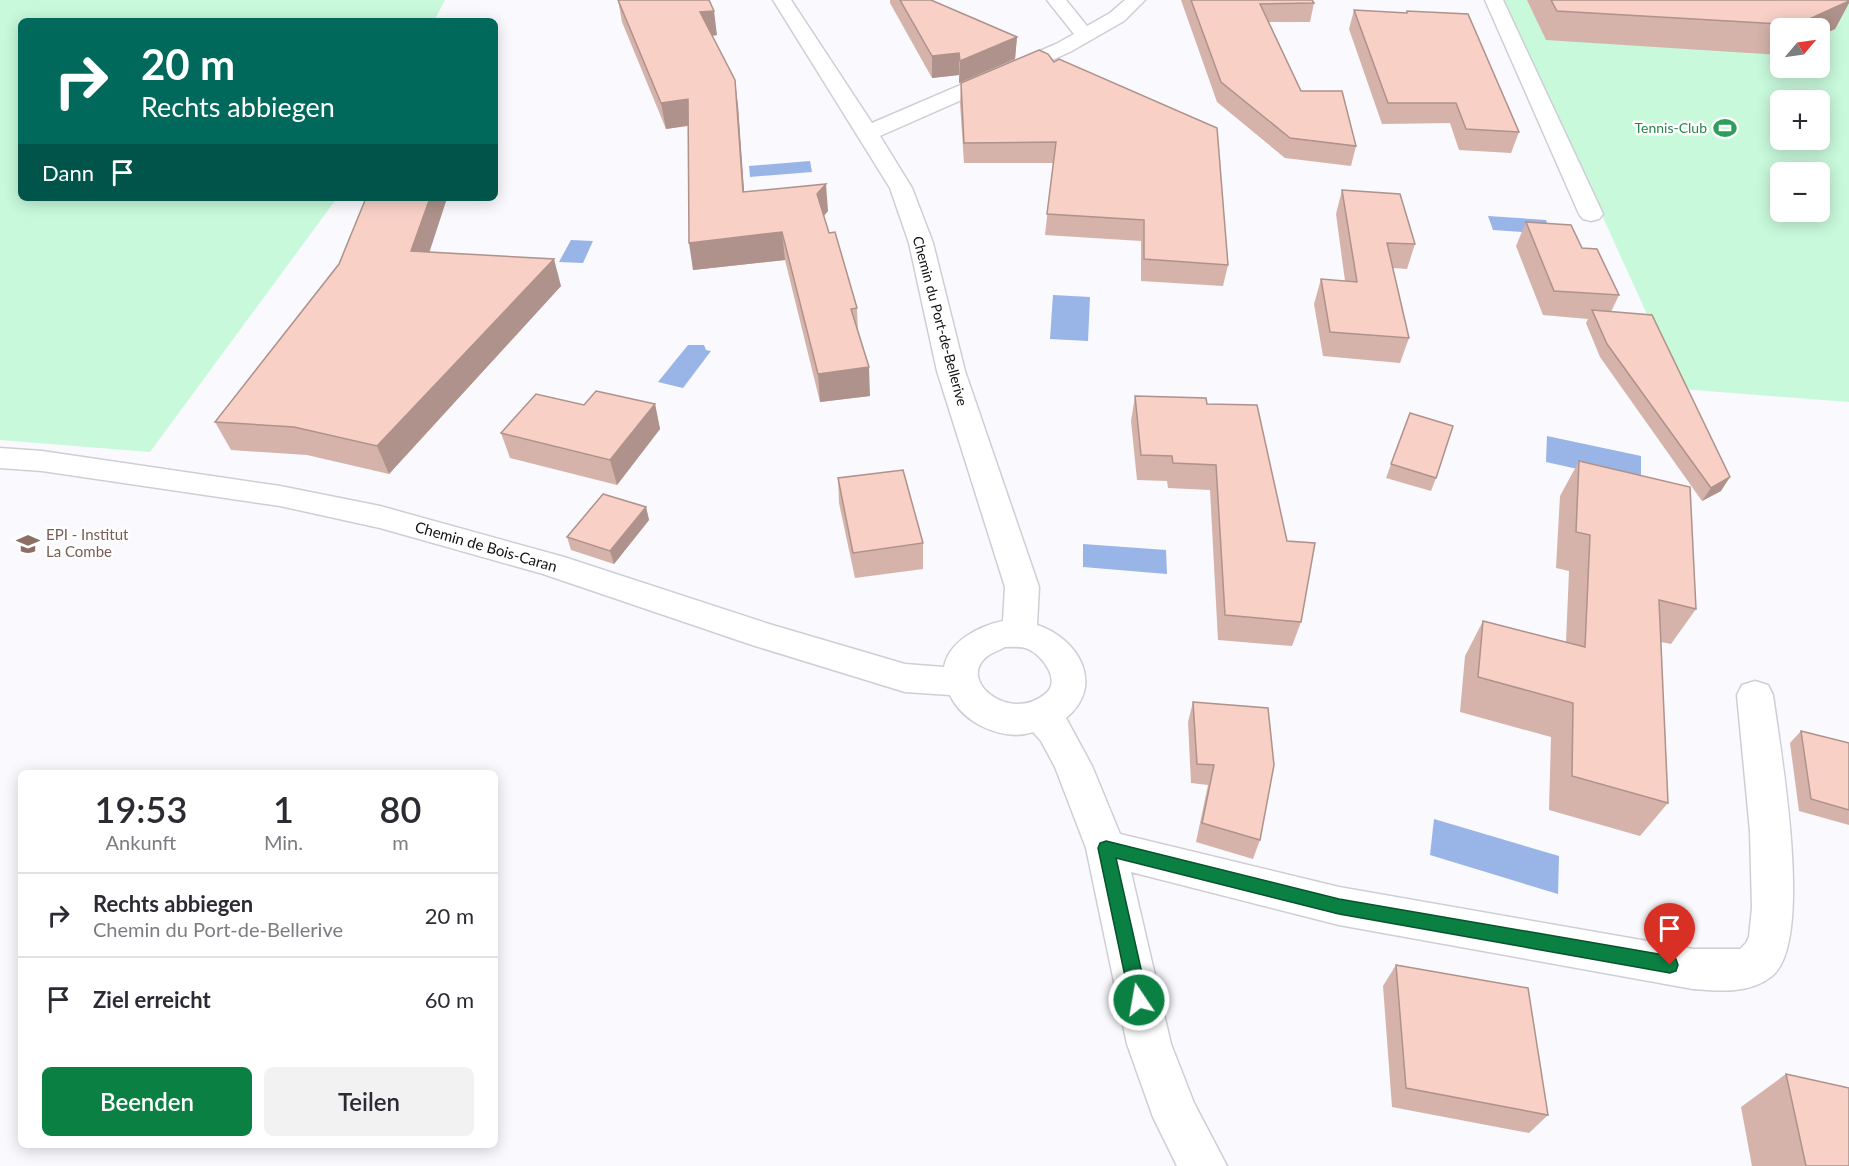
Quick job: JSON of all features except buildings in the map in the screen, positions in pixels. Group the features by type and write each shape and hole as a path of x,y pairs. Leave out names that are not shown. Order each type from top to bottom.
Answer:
{"street":[{"name":"Chemin du Port-de-Bellerive","path":"782,0 868,132 901,188 921,243 951,371 1022,588 1019,634"},
{"path":"1056,0 1085,36"},
{"path":"868,132 1063,48 1117,17 1136,0"},
{"path":"1494,0 1591,214"},
{"name":"Chemin de Bois-Caran","path":"0,458 42,461 280,496 380,518 552,565 764,636 905,678 961,682"},
{"path":"1000,634 1019,634 1036,638 1051,646 1062,657 1068,670 1069,683 1065,696 1056,708 1041,716 1025,720 1007,720 989,714 972,704 963,691 958,676 962,662 970,649 1000,634"},
{"path":"1106,848 1339,906 1693,969 1741,969 1754,964 1762,957 1769,940 1772,910 1772,858 1755,695"},
{"path":"1041,716 1054,730 1073,766 1106,848 1149,1044 1176,1117 1203,1166"}],"green space":[{"path":"0,0 445,0 436,18 18,18 18,201 335,201 150,452 0,440"},
{"path":"1504,0 1849,0 1849,402 1681,389"}],"water":[{"path":"810,161 812,172 750,177 749,166"},
{"path":"1488,216 1546,220 1551,234 1493,230"},
{"path":"571,240 593,241 583,263 559,262"},
{"path":"1053,295 1090,297 1088,341 1050,339"},
{"path":"688,345 704,345 706,350 711,351 683,388 658,382"},
{"path":"1547,436 1641,456 1641,483 1546,462"},
{"path":"1083,544 1166,550 1167,574 1083,567"},
{"path":"1434,819 1559,856 1558,894 1430,855"}],"place":[{"name":"Tennis-Club","path":"1725,128"},
{"name":"EPI - Institut La Combe","path":"28,544"}],"route":[{"path":"1139,1000 1106,848 1339,906 1670,965"}]}
